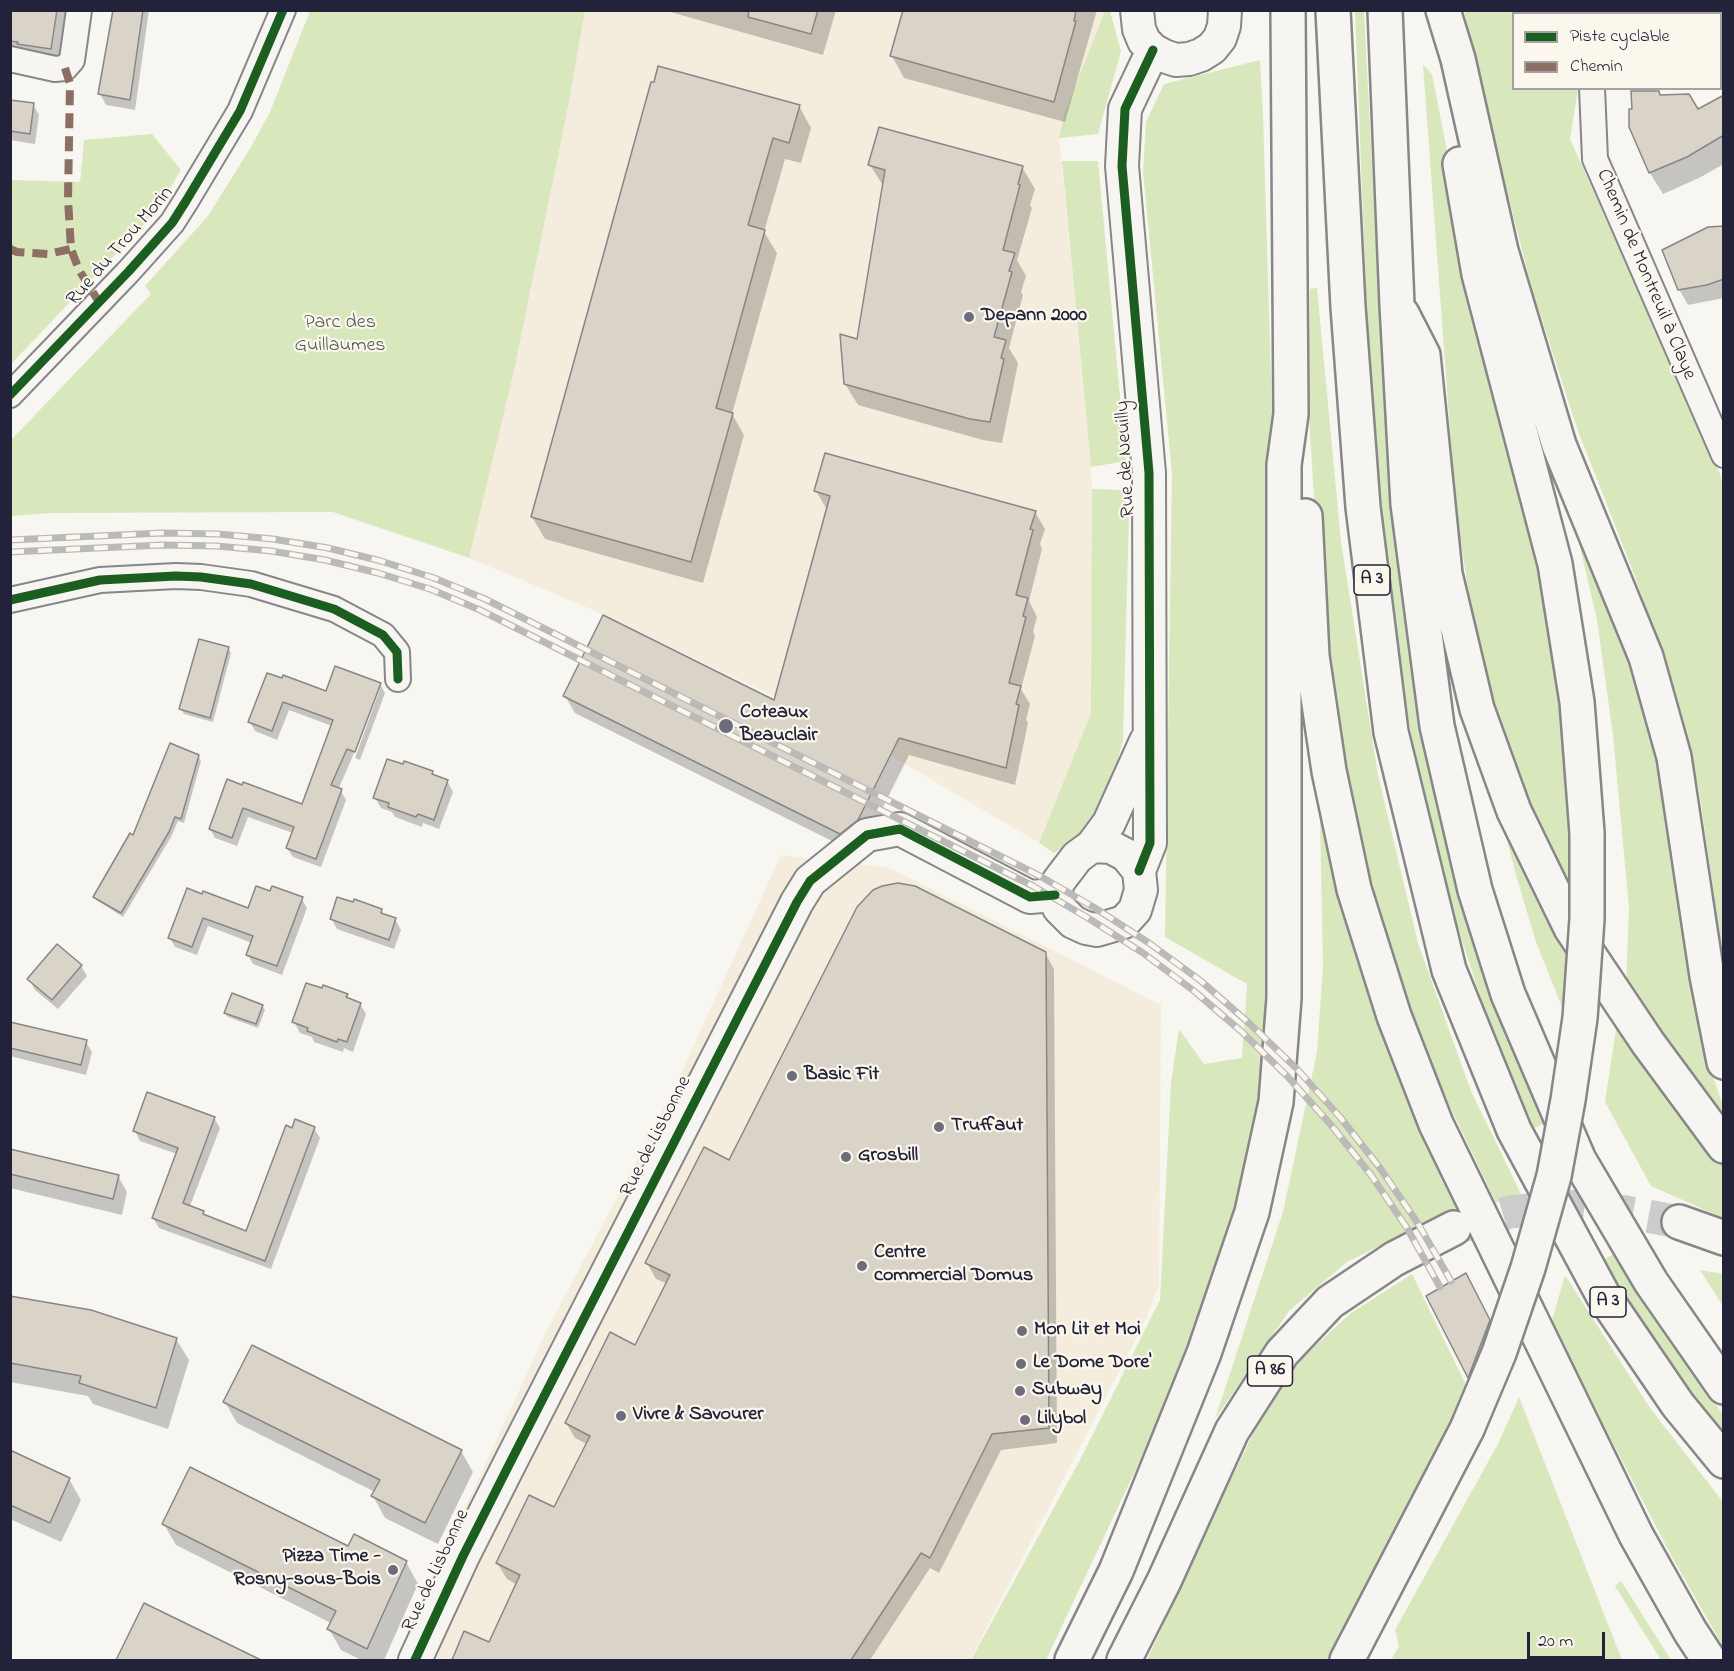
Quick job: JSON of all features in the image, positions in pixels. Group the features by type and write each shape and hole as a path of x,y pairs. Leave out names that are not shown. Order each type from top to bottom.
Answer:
{"highway":[{"path":"1072,1660 1116,1571 1204,1353 1252,1212 1276,1102 1284,998 1284,465 1291,414 1288,10"},
{"name":"A 3","path":"1333,10 1348,307 1362,507 1391,732 1449,970 1514,1130 1603,1295 1678,1405 1724,1461"},
{"name":"A 3","path":"1385,10 1395,228 1396,305 1407,492 1437,726 1475,890 1508,994 1579,1160 1651,1282 1724,1387"},
{"path":"1347,1660 1467,1430 1499,1353 1528,1268 1554,1176 1568,1100 1580,1018 1587,919 1587,833 1577,702 1555,564 1479,274 1442,63 1441,10"},
{"path":"1441,10 1458,59 1501,251 1559,445 1646,657 1674,757 1707,976 1724,1062"},
{"path":"1396,305 1423,355 1445,574 1477,709 1514,811 1571,928 1647,1043 1724,1146"},
{"path":"1291,414 1302,463 1312,656 1329,771 1354,889 1394,1016 1436,1124 1626,1514 1690,1631 1709,1660"},
{"path":"1679,1222 1724,1238"},
{"name":"A 86","path":"1124,1660 1164,1581 1232,1431 1282,1353 1329,1302 1394,1259 1454,1228"}],"street":[{"path":"10,59 55,69 65,68 72,60 79,10"},
{"name":"Rue du Trou Morin","path":"10,395 172,223 240,111 283,10"},
{"path":"1137,10 1139,29 1144,41 1153,50 1176,60 1189,59 1212,48 1220,38 1224,26 1225,10"},
{"name":"Rue de Neuilly","path":"1139,871 1150,843 1149,473 1122,166 1125,109 1153,50"},
{"name":"Chemin de Montreuil à Claye","path":"1592,90 1595,159 1724,455"},
{"path":"10,600 100,580 176,576 251,584 333,609 382,635 397,652 398,679"},
{"name":"Rue de Neuilly","path":"1092,846 1109,823 1151,729"},
{"name":"Rue de Lisbonne","path":"415,1660 497,1488 797,902 810,882 867,835 900,829 1030,897 1055,895"},
{"path":"1092,846 1111,847 1126,855 1139,871 1141,890 1135,910 1124,922 1096,930 1086,928 1073,922 1059,908 1055,895 1058,882 1077,857 1092,846"}],"shaded area":[{"path":"585,11 1105,11 1064,114 1059,138 1091,467 1093,509 1091,713 1039,843 856,735 586,607 469,558 567,112"},
{"name":"Centre commercial Domus","path":"781,855 890,868 1161,1005 1159,1284 1146,1319 970,1660 395,1660 547,1330 672,1093"}],"green space":[{"name":"Parc des Guillaumes","path":"310,11 585,11 567,112 513,375 469,558 333,512 51,513 11,516 11,440 151,294 145,286 208,216 270,112"},
{"path":"1105,11 1110,11 1121,51 1098,134 1059,138 1064,114"},
{"path":"1355,11 1364,11 1393,524 1422,739 1457,888 1478,956 1511,1048 1546,1123 1534,1128 1484,1008 1440,872 1405,703 1384,531 1368,341"},
{"path":"1464,11 1590,11 1512,12 1512,90 1578,90 1570,139 1720,474 1723,486 1723,957 1699,790 1675,691 1636,579 1578,431 1532,289 1482,93"},
{"path":"1260,60 1273,445 1275,1018 1252,1169 1199,1324 1152,1435 1046,1660 971,1660 1080,1460 1160,1300 1171,1083 1179,1029 1204,1064 1242,1058 1247,984 1165,937 1172,474 1143,172 1146,122 1164,84"},
{"path":"1423,65 1432,74 1478,310 1544,565 1569,698 1574,903 1547,847 1503,736 1471,607 1456,511"},
{"path":"152,134 181,170 156,212 11,364 11,180 80,182 84,140"},
{"path":"1062,161 1098,161 1126,461 1091,467"},
{"path":"1317,288 1341,542 1378,775 1418,943 1471,1091 1521,1194 1496,1203 1424,1052 1375,898 1350,792 1318,563 1309,416 1310,289"},
{"path":"1092,489 1122,490 1129,514 1123,740 1107,801 1091,829 1054,853 1039,843 1091,713"},
{"path":"1567,491 1640,670 1664,779 1709,1064 1723,1106 1723,1121 1626,988 1629,908 1613,735 1597,620"},
{"path":"1494,792 1574,950 1570,1027 1536,942"},
{"path":"1320,816 1339,894 1382,1034 1456,1208 1347,1262 1289,1311 1215,1419 1283,1212 1317,1052 1323,966"},
{"path":"1618,1016 1723,1159 1723,1218 1651,1186 1605,1102"},
{"path":"1614,1254 1657,1323 1723,1414 1723,1435 1670,1364 1603,1260"},
{"path":"1700,1270 1723,1274 1723,1306"},
{"path":"1412,1274 1469,1391 1334,1660 1147,1660 1266,1407 1302,1358 1351,1313"},
{"path":"1565,1275 1650,1408 1723,1502 1723,1646 1673,1559 1551,1324"},
{"path":"1519,1397 1622,1660 1391,1660 1399,1646 1395,1630 1498,1444"},
{"path":"1621,1581 1671,1660 1661,1660 1615,1586"}],"building":[{"path":"10,10 57,10 51,49 10,41"},
{"path":"113,10 143,10 130,100 98,94"},
{"path":"749,10 818,10 811,34 748,17"},
{"path":"903,10 1076,10 1074,21 1076,21 1054,102 890,56"},
{"path":"658,66 800,105 789,143 773,138 748,225 765,230 716,408 733,413 691,562 531,517 651,82 654,82"},
{"path":"1631,91 1659,91 1660,95 1689,94 1698,109 1724,95 1724,135 1687,157 1649,173 1629,127 1629,109 1632,109"},
{"path":"10,100 34,103 30,134 10,131"},
{"path":"879,127 1023,166 1003,250 1015,253 994,337 1006,340 990,422 970,419 844,384 840,334 857,339 885,170 868,165"},
{"path":"1724,226 1724,279 1707,285 1678,290 1662,250 1708,227"},
{"path":"825,453 1036,511 1016,595 1028,598 1023,616 1026,617 1009,683 1021,686 1006,768 899,738 858,820 840,834 563,696 603,615 774,700 830,496 814,491"},
{"path":"199,639 229,647 210,718 179,709"},
{"path":"335,666 381,683 355,752 347,749 331,785 342,789 316,859 286,848 294,827 243,808 232,838 209,829 227,779 242,785 243,782 302,804 333,720 283,702 272,731 248,722 267,673 282,678 283,675 326,691"},
{"path":"170,743 199,755 181,819 175,817 169,832 121,913 93,897 130,833 133,835"},
{"path":"387,759 403,764 404,761 433,771 432,774 448,780 434,820 418,814 416,817 388,807 389,803 373,798"},
{"name":"Centre commercial Domus","path":"898,883 915,886 1046,952 1049,1428 992,1434 930,1558 921,1553 851,1660 452,1660 464,1631 489,1642 520,1575 496,1563 529,1495 554,1507 590,1436 565,1423 610,1332 635,1345 670,1275 645,1263 704,1147 729,1160 857,907 873,890"},
{"path":"256,886 270,891 272,886 303,897 277,966 246,955 253,936 203,918 192,947 168,938 187,888 202,894 203,891 248,908"},
{"path":"337,897 353,902 354,899 382,909 381,913 396,918 389,940 330,919"},
{"path":"57,944 82,965 52,1000 27,979"},
{"path":"306,983 322,988 323,985 348,994 346,997 361,1003 347,1042 338,1039 337,1042 307,1031 308,1028 292,1022"},
{"path":"232,993 263,1005 256,1024 224,1013"},
{"path":"10,1022 87,1040 81,1065 10,1048"},
{"path":"147,1092 215,1117 183,1203 204,1211 203,1214 246,1231 286,1125 292,1128 295,1119 315,1127 265,1261 152,1218 178,1148 133,1131"},
{"path":"10,1149 119,1175 113,1199 10,1174"},
{"path":"1466,1273 1490,1320 1468,1378 1426,1296"},
{"path":"10,1296 91,1310 177,1338 156,1408 79,1383 81,1376 10,1363"},
{"path":"252,1345 462,1450 425,1523 371,1496 380,1480 223,1402"},
{"path":"10,1450 70,1478 50,1523 10,1505"},
{"path":"190,1467 348,1546 354,1534 407,1561 367,1649 327,1629 336,1611 162,1524"},
{"path":"144,1603 261,1660 116,1660"}],"tunnel":[{"path":"1456,1228 1510,1212 1567,1206 1626,1212 1679,1222"}],"railway":[{"path":"10,540 163,533 218,534 273,539 328,548 381,561 434,578 485,599 1038,875 1149,943 1201,981 1297,1069 1340,1117 1380,1168 1417,1222 1451,1281"},
{"path":"10,552 163,545 217,546 271,551 325,560 430,589 480,610 1033,886 1143,953 1194,991 1242,1032 1288,1077 1371,1175 1407,1228 1440,1287"}],"marked path":[{"path":"65,68 70,84 68,199 71,249 79,270 99,302"},
{"path":"10,249 17,252 48,254 71,249"}],"cycle path":[{"path":"10,395 172,223 240,111 283,10"},
{"path":"1139,871 1150,843 1149,473 1122,166 1125,109 1153,50"},
{"path":"10,600 100,580 176,576 251,584 334,609 383,635 397,652 398,679"},
{"path":"415,1660 463,1556 512,1459 797,902 810,881 867,835 900,829 1030,897 1055,895"}],"place":[{"name":"Depann 2000","path":"969,317"},
{"name":"Coteaux Beauclair","path":"726,726"},
{"name":"Basic Fit","path":"792,1076"},
{"name":"Truffaut","path":"939,1127"},
{"name":"Grosbill","path":"846,1157"},
{"name":"Centre commercial Domus","path":"862,1266"},
{"name":"Mon Lit et Moi","path":"1022,1331"},
{"name":"Le Dome Dore'","path":"1021,1364"},
{"name":"Subway","path":"1020,1391"},
{"name":"Vivre & Savourer","path":"621,1416"},
{"name":"Lilybol","path":"1025,1420"},
{"name":"Pizza Time - Rosny-sous-Bois","path":"393,1570"}]}
